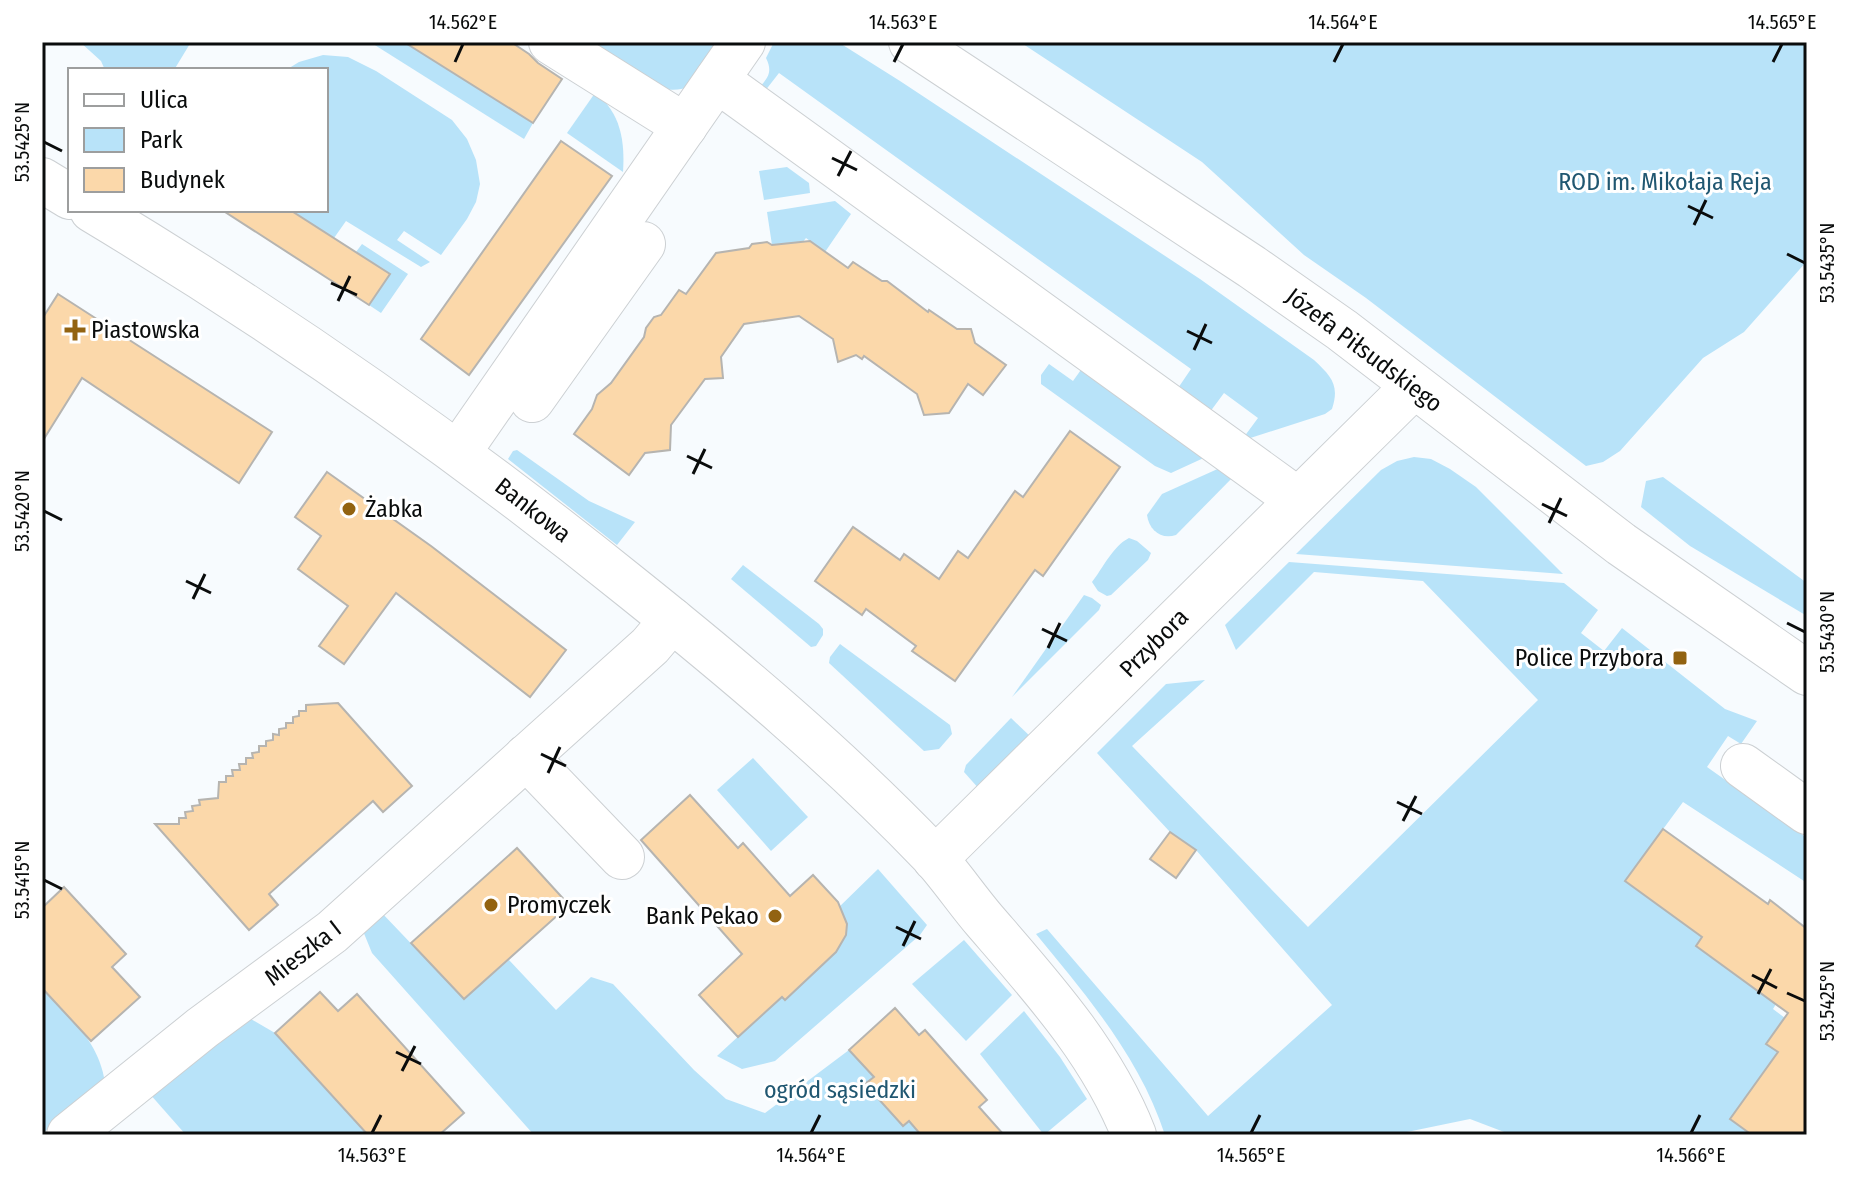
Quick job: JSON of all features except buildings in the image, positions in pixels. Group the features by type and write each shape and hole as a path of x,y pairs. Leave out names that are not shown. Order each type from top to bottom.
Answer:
{"street":[{"path":"551,42 685,126"},
{"path":"458,453 743,42"},
{"name":"Józefa Piłsudskiego","path":"911,42 1342,330 1621,544 1807,673"},
{"path":"717,80 1298,500"},
{"path":"42,180 68,196"},
{"name":"Bankowa","path":"95,212 255,312 458,453 551,523 807,733 935,859"},
{"path":"488,410 523,412 643,244"},
{"name":"Przybora","path":"935,859 1414,386"},
{"name":"Mieszka I","path":"69,1135 202,1028 332,932 650,646 672,620"},
{"path":"526,757 622,857"},
{"path":"1743,766 1807,812"},
{"path":"935,859 1067,1019 1097,1061 1134,1135"}],"green space":[{"path":"80,42 191,42 175,68 104,68 101,61"},
{"path":"370,42 404,42 533,123 524,139"},
{"path":"570,42 729,42 695,82 678,90 663,89 629,77"},
{"path":"774,42 838,42 900,81 1200,279 1314,360 1334,387 1332,409 1241,441 1258,418 1224,393 1207,416 1174,394 1191,369 779,73 761,96 756,92 768,76 766,58"},
{"name":"ROD im. Mikołaja Reja","path":"1020,42 1807,42 1807,261 1744,332 1703,358 1620,451 1603,462 1586,466 1366,298 1304,255 1202,162"},
{"path":"323,55 348,57 376,71 452,120 467,139 476,160 480,184 476,202 441,255 404,231 397,240 430,262 421,267 346,221 334,238 293,212 328,212 328,68 289,68"},
{"path":"595,93 611,109 620,128 623,172 567,133"},
{"path":"787,167 809,183 810,193 764,200 759,171"},
{"path":"835,201 851,214 825,252 806,238 798,248 791,243 772,245 767,212"},
{"path":"362,244 408,274 381,313 369,305 390,274 356,252"},
{"path":"1049,364 1073,381 1083,367 1208,456 1171,473 1155,466 1041,384 1041,375"},
{"path":"517,450 589,501 635,522 617,545 508,459"},
{"path":"1414,457 1431,459 1476,487 1563,574 1296,554 1381,470 1397,461"},
{"path":"1222,467 1235,475 1176,535 1161,535 1153,529 1147,515 1162,494"},
{"path":"1663,477 1807,583 1807,616 1690,546 1641,507 1646,481"},
{"path":"1129,538 1151,553 1148,560 1107,596 1098,591 1092,582 1113,552"},
{"path":"1289,562 1564,583 1598,610 1581,633 1604,651 1622,628 1725,709 1757,721 1741,744 1728,736 1707,767 1807,838 1807,883 1683,802 1625,881 1702,937 1696,946 1776,1004 1773,1009 1785,1018 1767,1044 1778,1052 1752,1135 1512,1135 1470,1119 1407,1132 1405,1135 1165,1135 1127,1054 1093,1005 1036,934 1047,929 1208,1116 1332,1005 1196,850 1170,832 1097,753 1166,684 1205,680 1132,746 1308,927 1538,700 1423,581 1314,572 1236,650 1225,625"},
{"path":"743,565 819,624 823,635 816,646 811,647 731,579"},
{"path":"1084,595 1101,605 1099,610 1012,697"},
{"path":"840,644 950,725 952,734 939,749 924,751 829,663"},
{"path":"1011,718 1033,739 980,790 964,772 966,765"},
{"path":"753,758 808,817 771,851 717,790"},
{"path":"878,869 927,925 920,935 775,1061 742,1069 717,1056 844,939 846,927 836,910"},
{"name":"ogród sąsiedzki","path":"380,911 464,999 509,960 556,1010 591,977 613,984 694,1070 726,1099 765,1113 849,1050 874,1077 865,1084 903,1126 909,1121 921,1135 534,1135 372,953 363,931"},
{"path":"964,940 1012,995 966,1041 912,984"},
{"path":"42,989 89,1042 105,1082 42,1134"},
{"path":"1024,1011 1060,1057 1087,1099 1044,1135 980,1054"},
{"path":"244,1015 275,1033 368,1135 186,1135 149,1093"}],"place":[{"name":"Piastowska","path":"75,330"},
{"name":"Żabka","path":"349,509"},
{"name":"Police Przybora","path":"1680,658"},
{"name":"Promyczek","path":"491,905"},
{"name":"Bank Pekao","path":"775,916"}]}
